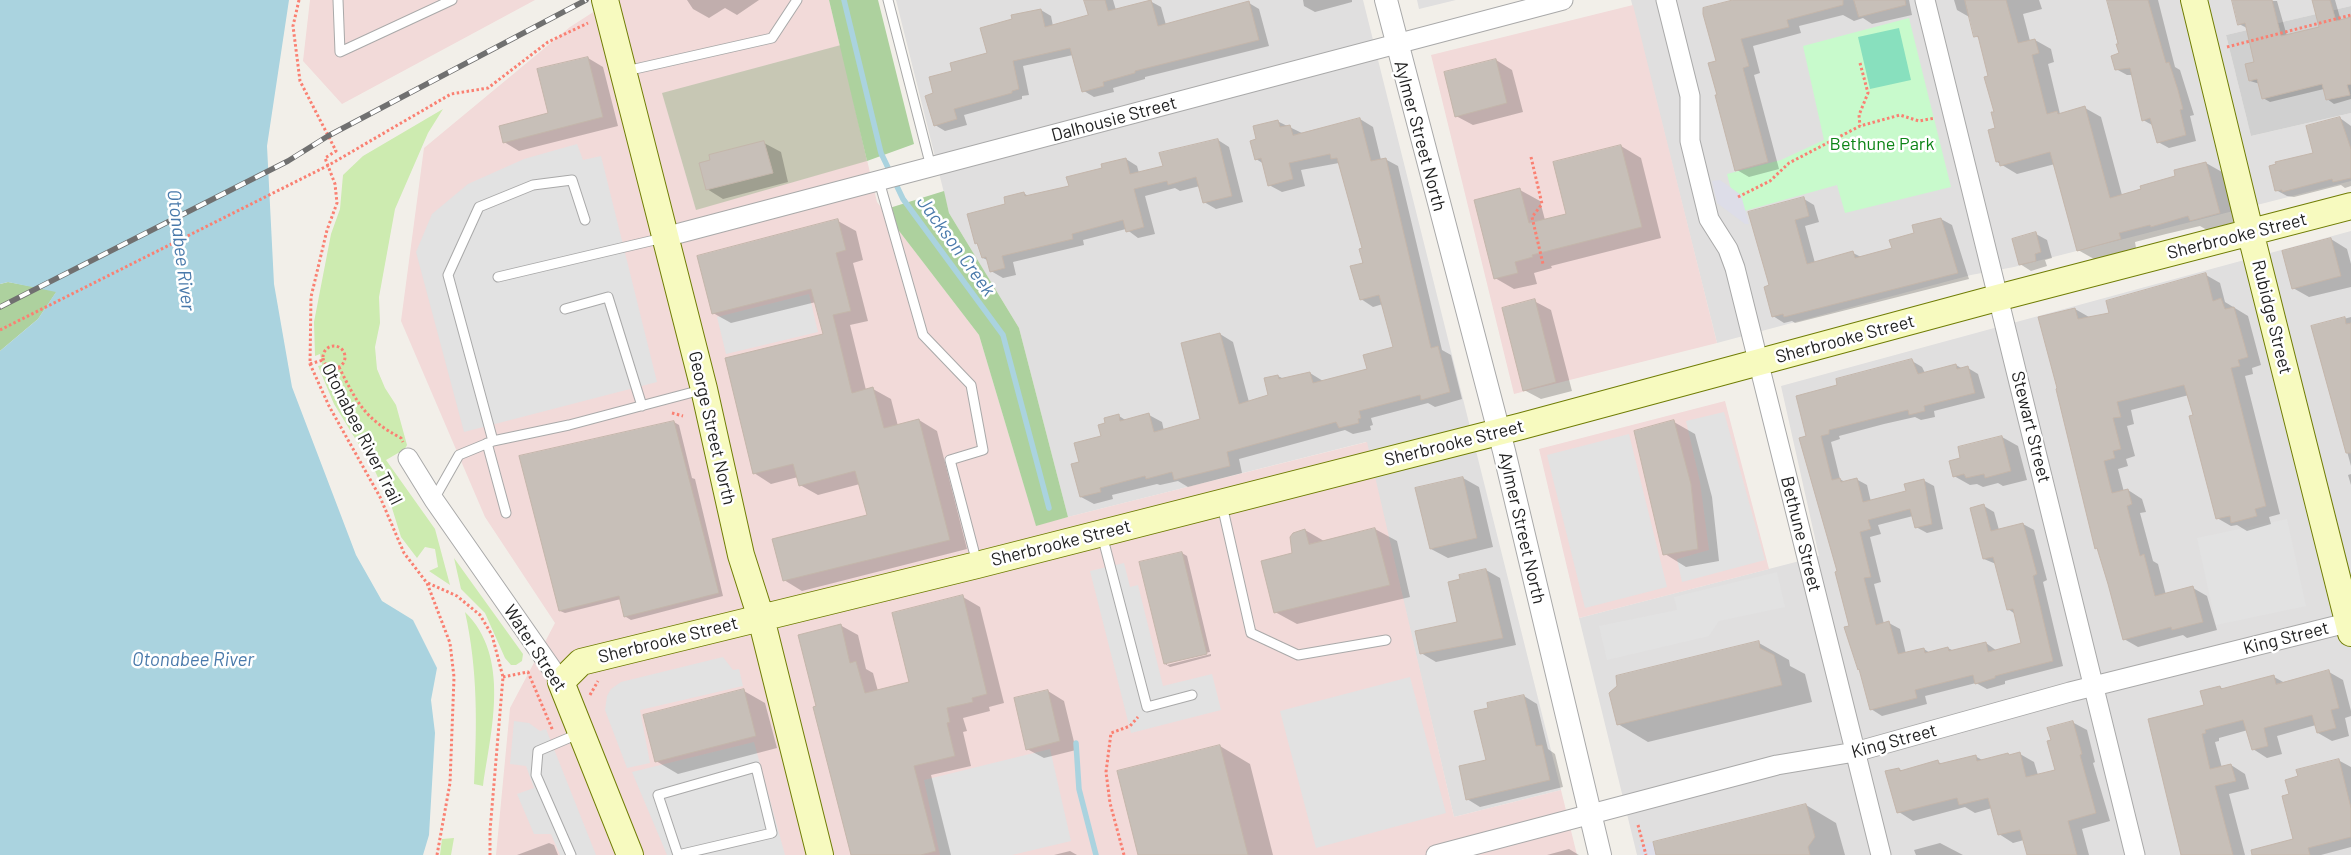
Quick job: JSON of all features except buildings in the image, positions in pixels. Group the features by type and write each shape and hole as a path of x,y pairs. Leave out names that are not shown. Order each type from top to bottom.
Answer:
{"main road":[{"name":"Rubidge Street","path":"2194,0 2250,232 2350,626"},
{"name":"George Street North","path":"607,7 704,389 741,554 761,618 820,855"},
{"name":"Sherbrooke Street","path":"561,682 581,662 977,565 1498,432 1997,298 2351,206"},
{"path":"715,628 736,606 741,587 741,554"},
{"name":"Water Street","path":"561,682 569,738 630,855"}],"street":[{"name":"Aylmer Street North","path":"1386,0 1498,432 1600,855"},
{"name":"Dalhousie Street","path":"665,237 1563,0"},
{"name":"Bethune Street","path":"1666,0 1690,96 1690,141 1709,219 1728,249 1735,268 1881,855"},
{"name":"Stewart Street","path":"1925,0 1997,298 2008,331 2135,855"},
{"name":"Water Street","path":"408,458 434,500 561,682"},
{"name":"King Street","path":"1436,855 1778,765 1855,752 2093,687 2350,626"}],"lane":[{"path":"338,0 340,52 452,0"},
{"path":"623,71 772,38 797,0"},
{"path":"888,0 930,167"},
{"path":"506,513 448,275 479,207 533,185 572,180 585,220"},
{"path":"876,182 923,335 970,385 983,450 950,460 977,565"},
{"path":"498,277 665,237"},
{"path":"565,309 608,298 642,406"},
{"path":"434,500 459,455 490,442 540,432 704,389"},
{"path":"1221,502 1251,633 1298,655 1386,640"},
{"path":"1102,533 1147,707 1192,695"},
{"path":"569,738 538,751 536,775 571,855"},
{"path":"756,767 772,833 678,855 658,795 756,767"}],"path":[{"path":"299,0 293,26 300,81 336,150 325,158 329,165"},
{"path":"0,330 320,170 451,94 488,88 548,42 607,7"},
{"path":"2224,48 2351,15"},
{"path":"1860,63 1868,93 1859,115 1860,126"},
{"path":"1738,197 1770,181 1788,163 1860,126 1900,116 1919,121 1953,113"},
{"path":"1531,157 1542,204 1532,217 1543,264"},
{"name":"Otonabee River Trail","path":"329,165 335,184 337,203 327,230 311,297 310,364 329,406 380,497 404,552 427,582 450,642 454,677 450,782 437,855"},
{"path":"330,347 338,347 344,353 344,361 339,367 329,367 323,360 324,352 330,347"},
{"path":"310,364 323,360"},
{"path":"339,367 356,400 378,426 401,438 408,458"},
{"path":"427,582 457,596 480,615 492,636 503,677 490,831 490,855"},
{"path":"503,677 528,672 569,738"},
{"path":"1124,855 1110,803 1106,772 1111,733 1130,726 1147,707"},
{"path":"1638,825 1646,855"}],"shaded area":[{"path":"310,0 535,0 342,104 303,61"},
{"path":"612,0 829,0 877,202 979,335 1036,525 1367,442 1454,817 1561,790 1577,855 496,855 510,708 555,623 485,517 401,321 424,148 570,27"},
{"path":"896,0 1363,0 1561,790 1454,817 1366,442 1068,517 1019,328 949,213"},
{"path":"1417,0 1456,0 1419,9"},
{"path":"1631,0 2351,0 2351,6 2226,35 2251,136 2351,113 2351,181 2014,267 1971,275 1717,343"},
{"path":"1633,5 1717,343 1514,394 1431,55"},
{"path":"2351,6 2351,113 2251,136 2226,35"},
{"path":"841,45 867,161 696,210 662,93"},
{"path":"577,144 583,160 601,156 657,382 464,432 416,252 432,214 468,184 524,159"},
{"path":"1720,180 1741,195 1749,224 1745,224 1717,203 1712,181"},
{"path":"2351,231 2351,855 1637,855 1579,618 1819,556 1781,386"},
{"path":"809,294 818,332 726,354 717,317"},
{"path":"1725,401 1769,569 1579,618 1539,449"},
{"path":"1724,412 1765,560 1682,582 1677,559 1709,550 1700,482 1686,421"},
{"path":"1629,434 1667,587 1585,608 1547,455"},
{"path":"2287,519 2306,606 2216,625 2197,538"},
{"path":"1124,563 1130,587 1138,585 1163,686 1212,674 1221,710 1131,733 1090,571"},
{"path":"1777,572 1785,607 1719,621 1709,636 1607,660 1599,626 1677,610 1674,597"},
{"path":"723,657 733,670 739,669 743,686 640,710 650,763 627,768 605,710 607,696 611,689 621,682"},
{"path":"1410,677 1446,813 1316,848 1280,711"},
{"path":"514,721 529,723 540,731 546,729 596,855 560,855 551,834 534,834 517,794 534,788 526,766 510,764"},
{"path":"754,742 785,855 667,855 632,772"},
{"path":"1050,749 1071,841 1012,855 940,855 924,780"},
{"path":"1653,842 1656,855 1641,855 1639,845"}],"green space":[{"path":"829,0 878,0 914,144 867,161"},
{"name":"Bethune Park","path":"1909,18 1951,187 1845,213 1837,185 1737,213 1727,174 1781,160 1824,140 1803,46"},
{"path":"1899,28 1911,80 1870,89 1858,37"},
{"path":"443,109 428,133 395,209 379,297 380,323 375,347 377,369 385,388 396,405 407,445 405,449 386,460 435,529 450,585 429,571 438,567 435,549 425,547 417,558 401,537 392,508 375,471 334,404 318,366 322,365 320,354 315,356 314,322 331,234 340,209 343,175 363,156"},
{"path":"944,191 949,213 1019,328 1068,517 1036,526 979,335 883,210"},
{"path":"8,282 57,291 38,319 0,351 0,284"},
{"path":"454,558 523,654 522,661 516,665 511,665 505,658 485,613 461,589"},
{"path":"465,612 479,630 488,650 493,672 493,718 483,786 474,784 476,698"},
{"path":"454,838 451,855 440,855 442,839"}],"water":[{"name":"Otonabee River","path":"0,0 289,0 267,146 274,284 292,387 356,555 382,601 413,620 437,668 431,700 435,733 429,835 423,855 0,855 0,351 38,319 56,292 8,282 0,284"}],"waterway":[{"name":"Jackson Creek","path":"844,0 881,153 903,199 1003,335 1049,508"},
{"name":"Jackson Creek","path":"1076,743 1079,789 1096,855"}],"railway":[{"path":"0,307 288,161 328,136 586,0"}]}
